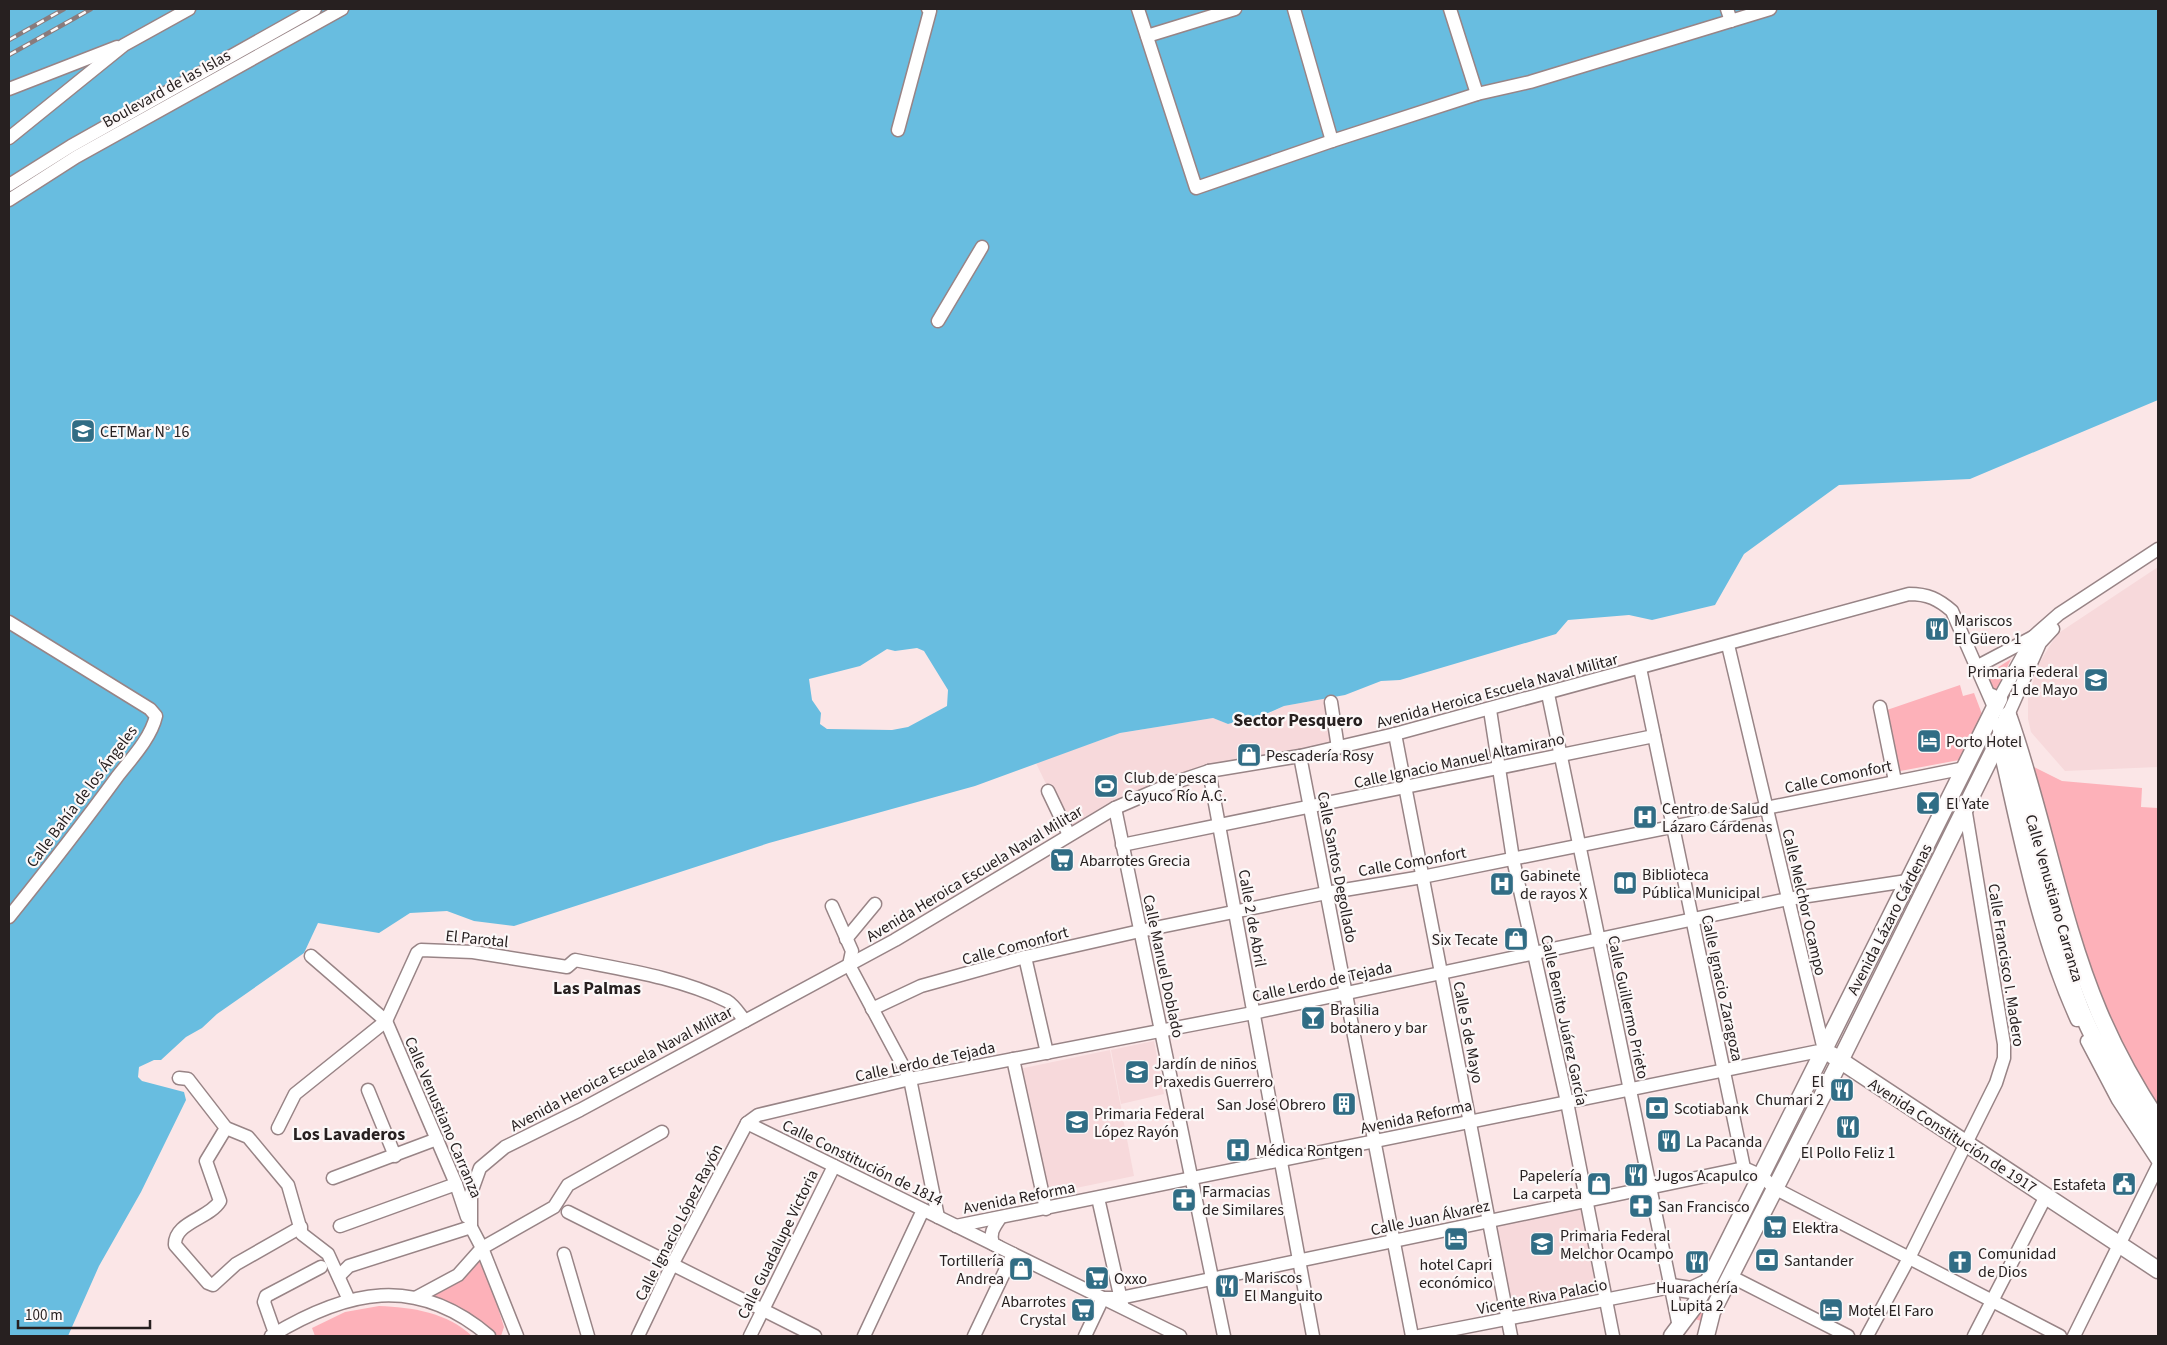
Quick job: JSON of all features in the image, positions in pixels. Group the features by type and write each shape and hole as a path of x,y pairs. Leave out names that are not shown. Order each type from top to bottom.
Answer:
{"main road":[{"path":"1998,703 2000,736 2012,762 2042,882 2077,998 2108,1062 2158,1143"},
{"path":"1998,703 2024,758 2076,950 2098,1011 2132,1081 2158,1122"},
{"name":"Avenida Lázaro Cárdenas","path":"1675,1332 1708,1282 1998,703"},
{"name":"Avenida Lázaro Cárdenas","path":"1705,1335 1712,1312 1840,1061 2000,736"},
{"path":"1911,874 1930,875"},
{"name":"Avenida Constitución de 1917","path":"1824,1050 2158,1270"},
{"path":"1671,1287 1691,1290 1708,1282"},
{"path":"1675,1332 1693,1323 1700,1326 1705,1335"}],"street":[{"path":"9,89 124,45 189,9"},
{"name":"Boulevard de las Islas","path":"9,200 74,152 315,9"},
{"name":"Boulevard de las Islas","path":"10,184 74,152 342,9"},
{"path":"898,130 930,11 928,9"},
{"path":"1138,9 1196,188 1332,141 1477,94 1530,82 1729,15 1770,9"},
{"path":"1147,36 1236,9"},
{"path":"1294,9 1332,141"},
{"path":"1450,9 1477,94"},
{"path":"9,138 124,45"},
{"path":"938,321 982,247"},
{"name":"Avenida Lázaro Cárdenas","path":"1998,703 2033,637 2059,614 2158,548"},
{"name":"Avenida Lázaro Cárdenas","path":"1998,703 2052,629 2070,614 2158,557"},
{"name":"Avenida Heroica Escuela Naval Militar","path":"517,1336 482,1248 471,1227 471,1194 480,1168 505,1146 580,1110 849,965 1115,808 1173,783 1209,771 1300,756 1395,734 1728,645 1895,597 1925,594 1942,602 1952,611 1998,703"},
{"name":"Calle Bahía de los Ángeles","path":"9,622 150,709 156,716 154,726 126,766 53,863 9,917"},
{"path":"1978,666 2033,637"},
{"name":"Calle Melchor Ocampo","path":"1728,645 1824,1050"},
{"name":"Calle Ignacio Zaragoza","path":"1640,668 1744,1168"},
{"name":"Calle Guillermo Prieto","path":"1548,694 1671,1287 1675,1332"},
{"path":"1331,702 1338,748"},
{"path":"1880,707 1895,781"},
{"name":"Calle Benito Juárez García","path":"1490,710 1513,859 1567,1102 1613,1336"},
{"name":"Calle 5 de Mayo","path":"1395,734 1511,1336"},
{"name":"Calle Ignacio Manuel Altamirano","path":"1122,845 1654,736"},
{"name":"Calle Venustiano Carranza","path":"2000,736 2032,887 2063,988 2100,1068 2158,1161"},
{"name":"Calle Santos Degollado","path":"1300,756 1412,1336"},
{"name":"Calle Comonfort","path":"872,1009 921,986 1025,957 1140,931 1326,893 1422,877 1965,768"},
{"name":"Calle 2 de Abril","path":"1209,771 1313,1336"},
{"path":"1048,791 1069,835"},
{"name":"Calle Francisco I. Madero","path":"1867,1336 1909,1258 1996,1083 2004,1058 2004,1044 1965,807"},
{"name":"Calle Manuel Doblado","path":"1115,808 1224,1336"},
{"name":"Calle Lerdo de Tejada","path":"747,1124 758,1115 910,1079 1254,1013 1534,952 1911,874"},
{"path":"846,939 875,904"},
{"path":"832,906 852,951 849,965 910,1079 938,1217"},
{"name":"El Parotal","path":"278,1128 295,1094 386,1021 417,953 421,950 473,952 568,967 575,960 638,973 671,981 729,1002 746,1021"},
{"path":"311,956 386,1021"},
{"path":"1025,957 1047,1053"},
{"name":"Calle Venustiano Carranza","path":"386,1021 456,1184 471,1227"},
{"name":"Avenida Reforma","path":"956,1226 1824,1050"},
{"path":"1013,1059 1046,1209"},
{"path":"179,1078 188,1079 226,1128 248,1137 288,1185 302,1234 328,1254 349,1300"},
{"path":"368,1090 395,1156"},
{"name":"Calle Constitución de 1814","path":"747,1124 1103,1298"},
{"name":"Calle Ignacio López Rayón","path":"638,1336 672,1265 747,1124"},
{"path":"226,1128 206,1162 220,1201 216,1208 180,1231 175,1237 176,1245 208,1283 213,1285 236,1264 301,1227"},
{"path":"417,1297 458,1275 482,1248 554,1207 568,1185 662,1132"},
{"path":"334,1178 437,1139"},
{"name":"Calle Guadalupe Victoria","path":"750,1336 834,1166"},
{"path":"2074,1336 2121,1245 2158,1166"},
{"path":"1744,1168 1762,1176 1774,1188 2060,1336"},
{"name":"Calle Juan Álvarez","path":"1103,1298 1122,1303 1212,1278 1744,1168"},
{"path":"340,1226 456,1184"},
{"path":"1974,1336 2046,1196"},
{"path":"1098,1198 1122,1303 1180,1336"},
{"path":"864,1336 923,1210"},
{"path":"568,1212 815,1336"},
{"path":"1000,1218 991,1232 991,1238 993,1244 1001,1248"},
{"path":"339,1276 348,1266 471,1227"},
{"path":"564,1254 588,1336"},
{"path":"974,1336 1014,1254"},
{"path":"321,1267 266,1296 264,1302 274,1335 349,1300 375,1296 417,1297 451,1310 472,1322 489,1336"},
{"path":"1730,1276 1848,1336"},
{"name":"Vicente Riva Palacio","path":"1419,1336 1671,1287"},
{"path":"1085,1336 1103,1298"}],"shaded area":[{"name":"Primaria Federal 1 de Mayo","path":"2158,567 2158,767 2065,771 2031,732 2028,719 2028,697 2040,662 2057,634"},
{"path":"2011,659 1996,691 1994,691 1987,680 1989,673"},
{"name":"Porto Hotel","path":"1960,685 1963,696 1974,693 1982,714 1959,760 1895,772 1884,711"},
{"path":"1328,698 1336,743 1209,768 1121,798 1068,830 1036,763 1120,733 1213,718 1228,724 1268,714 1284,706"},
{"path":"2030,765 2062,781 2142,788 2141,807 2158,808 2158,1109 2119,1039 2087,966"},
{"name":"Jardín de niños Praxedis Guerrero","path":"1154,1041 1164,1094 1121,1104 1111,1050"},
{"name":"Primaria Federal López Rayón","path":"1110,1050 1134,1176 1047,1194 1019,1069"},
{"path":"1763,1189 1766,1190 1701,1321 1692,1318"},
{"name":"Primaria Federal Melchor Ocampo","path":"1581,1209 1598,1297 1510,1313 1493,1226"},
{"path":"482,1256 504,1327 501,1336 495,1336 468,1312 428,1296 458,1280"},
{"path":"379,1306 429,1313 452,1322 472,1336 315,1336 312,1328 345,1312"}],"water":[{"path":"9,9 2158,9 2158,400 1970,479 1839,485 1744,554 1715,605 1652,620 1629,615 1568,620 1556,634 1400,680 1381,681 1345,695 1284,706 1268,713 1228,724 1213,718 1120,733 975,786 769,843 514,926 474,921 447,911 410,913 379,933 318,923 304,953 217,1014 202,1028 186,1037 161,1060 154,1060 139,1067 138,1077 142,1081 184,1092 186,1100 141,1192 99,1266 68,1336 9,1336","holes":["917,648 924,651 948,690 947,706 908,727 892,730 827,729 820,724 821,713 812,700 809,679 860,666 887,649 895,651"]}],"railway":[{"path":"9,40 64,9"},
{"path":"9,55 91,9"}],"place":[{"name":"CETMar N° 16","path":"83,431"},
{"name":"Mariscos El Güero 1","path":"1937,629"},
{"name":"Primaria Federal 1 de Mayo","path":"2096,680"},
{"name":"Porto Hotel","path":"1929,741"},
{"name":"Pescadería Rosy","path":"1249,755"},
{"name":"Club de pesca Cayuco Río A.C.","path":"1106,786"},
{"name":"El Yate","path":"1928,803"},
{"name":"Centro de Salud Lázaro Cárdenas","path":"1645,817"},
{"name":"Abarrotes Grecia","path":"1062,860"},
{"name":"Biblioteca Pública Municipal","path":"1625,883"},
{"name":"Gabinete de rayos X","path":"1502,884"},
{"name":"Six Tecate","path":"1516,939"},
{"name":"Brasilia botanero y bar","path":"1313,1018"},
{"name":"Jardín de niños Praxedis Guerrero","path":"1137,1072"},
{"name":"El Chumari 2","path":"1842,1090"},
{"name":"San José Obrero","path":"1344,1104"},
{"name":"Scotiabank","path":"1657,1108"},
{"name":"Primaria Federal López Rayón","path":"1077,1122"},
{"name":"El Pollo Feliz 1","path":"1848,1127"},
{"name":"La Pacanda","path":"1669,1141"},
{"name":"Médica Rontgen","path":"1238,1150"},
{"name":"Jugos Acapulco","path":"1636,1175"},
{"name":"Papelería La carpeta","path":"1599,1184"},
{"name":"Estafeta","path":"2124,1184"},
{"name":"Farmacias de Similares","path":"1184,1200"},
{"name":"San Francisco","path":"1641,1206"},
{"name":"Elektra","path":"1775,1227"},
{"name":"hotel Capri económico","path":"1456,1239"},
{"name":"Primaria Federal Melchor Ocampo","path":"1542,1244"},
{"name":"Santander","path":"1767,1260"},
{"name":"Huarachería Lupita 2","path":"1697,1262"},
{"name":"Comunidad de Dios","path":"1960,1262"},
{"name":"Tortillería Andrea","path":"1021,1269"},
{"name":"Oxxo","path":"1097,1278"},
{"name":"Mariscos El Manguito","path":"1227,1286"},
{"name":"Abarrotes Crystal","path":"1083,1310"},
{"name":"Motel El Faro","path":"1831,1310"}],"district":[{"name":"Sector Pesquero","path":"1298,720"},
{"name":"Las Palmas","path":"597,988"},
{"name":"Los Lavaderos","path":"349,1134"}]}
